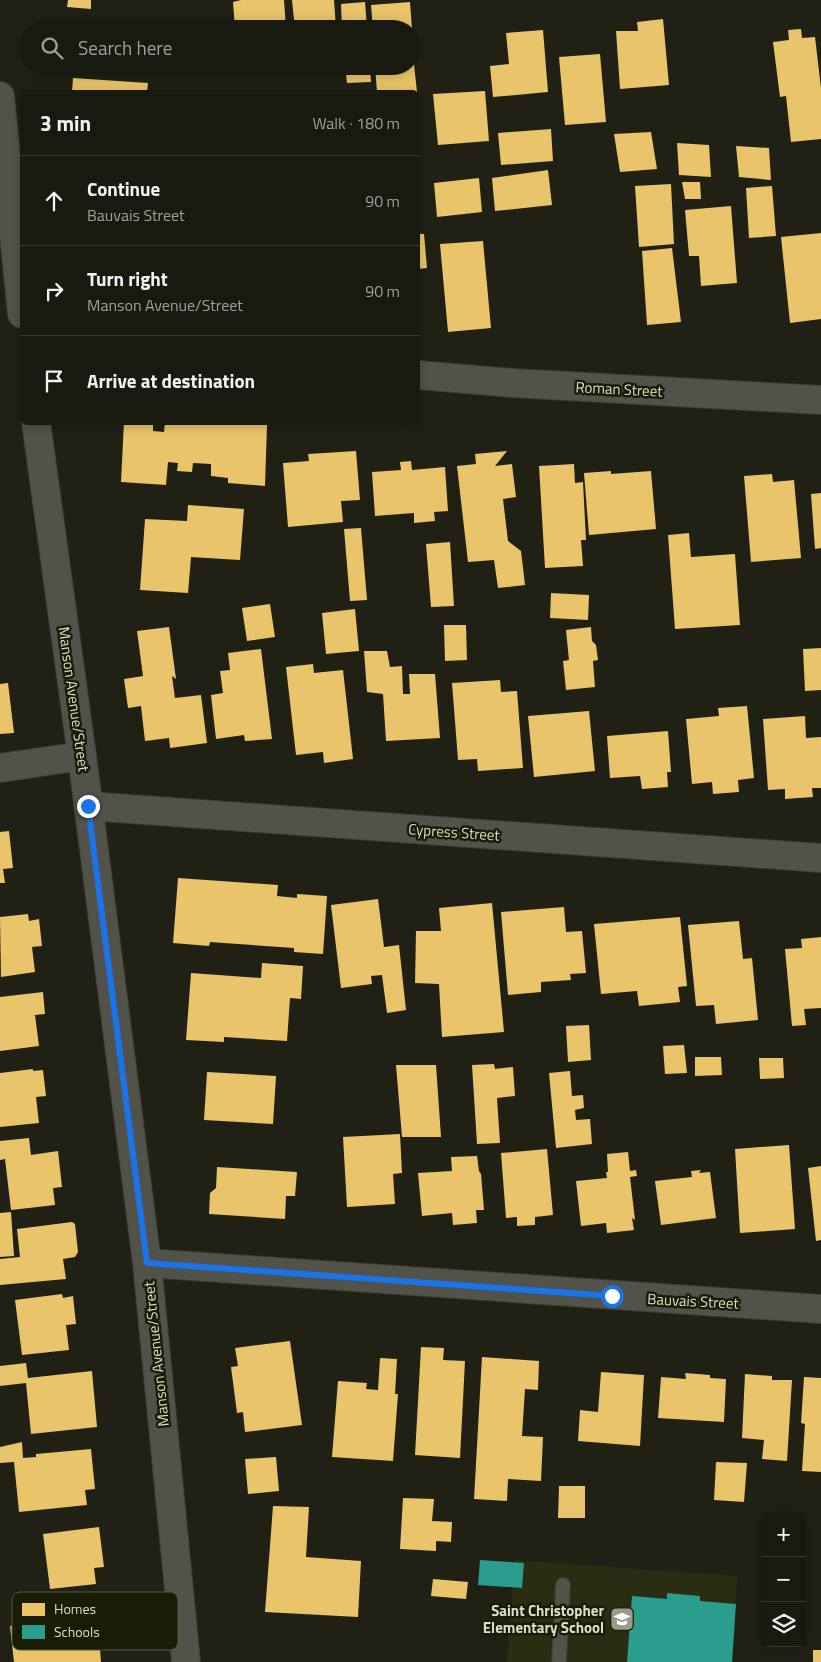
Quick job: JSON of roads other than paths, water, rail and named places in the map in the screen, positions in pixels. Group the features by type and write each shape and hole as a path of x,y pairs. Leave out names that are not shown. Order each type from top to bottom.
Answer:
{"street":[{"path":"0,96 20,294"},
{"name":"Roman Street","path":"420,375 513,383 821,400"},
{"name":"Manson Avenue/Street","path":"36,425 82,756 147,1263 186,1662"},
{"path":"0,768 82,756"},
{"name":"Cypress Street","path":"88,806 821,858"},
{"name":"Bauvais Street","path":"147,1263 821,1309"}],"lane":[{"path":"559,1662 563,1585"}],"place":[{"name":"Saint Christopher Elementary School","path":"622,1619"}]}
